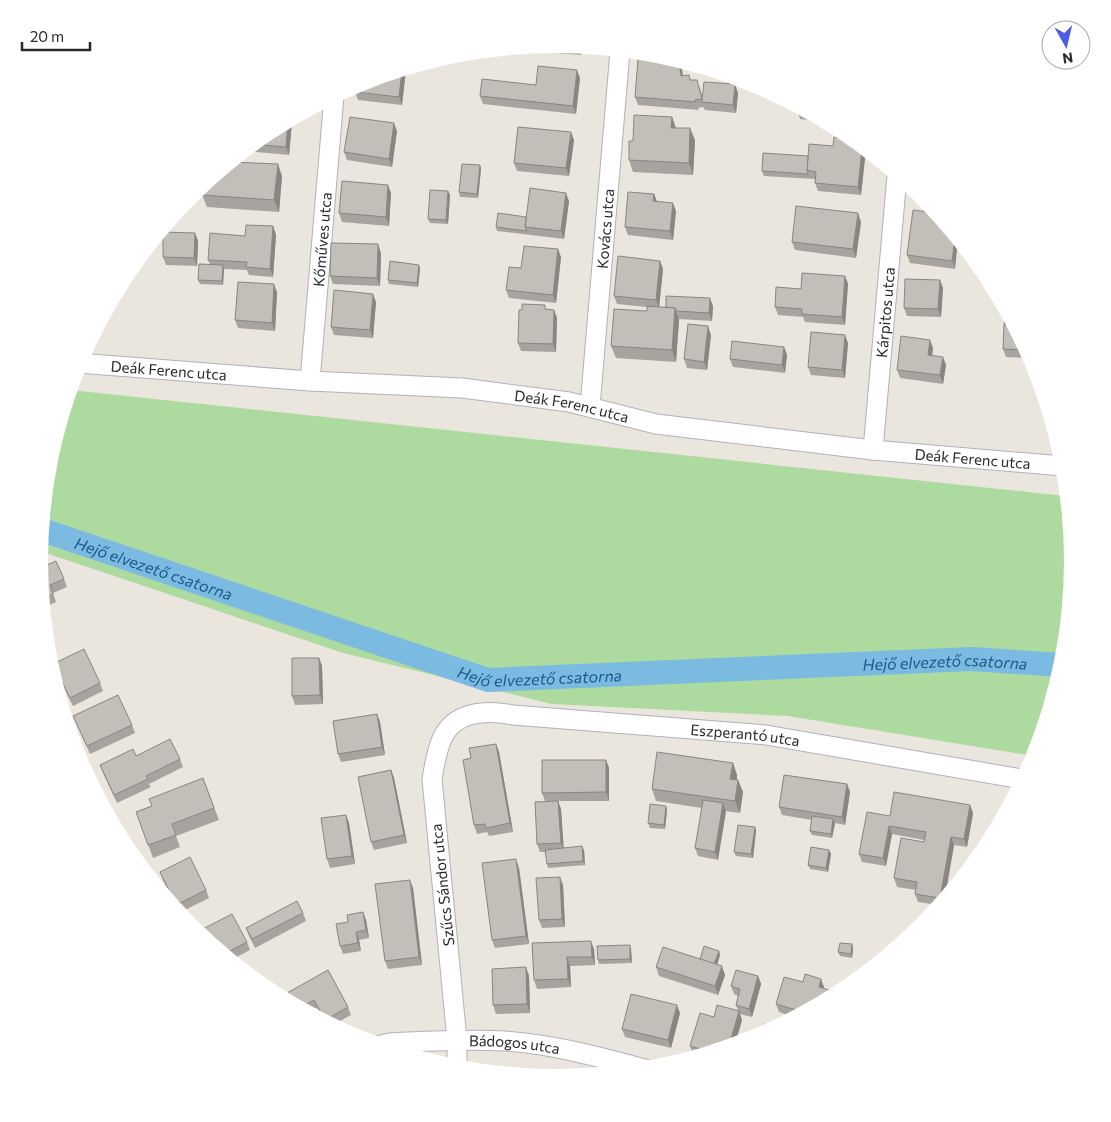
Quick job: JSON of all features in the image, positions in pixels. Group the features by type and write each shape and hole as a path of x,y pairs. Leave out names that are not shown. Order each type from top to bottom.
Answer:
{"street":[{"name":"Kovács utca","path":"590,407 620,57"},
{"name":"Kőműves utca","path":"310,381 333,104"},
{"name":"Kárpitos utca","path":"873,450 895,184"},
{"name":"Deák Ferenc utca","path":"87,364 310,381 462,388 569,402 656,424 873,450 1054,465"},
{"name":"Eszperantó utca","path":"467,715 495,711 513,715 766,735 1015,778"},
{"name":"Szűcs Sándor utca","path":"457,1059 457,1040 432,779 440,743 450,725 467,715"},
{"name":"Bádogos utca","path":"395,1043 457,1040 505,1041 577,1051 627,1064"}],"green space":[{"path":"77,391 1059,495 1064,561 1059,627 1054,660 1046,692 1037,724 1025,755 788,716 552,704 343,653 48,554 52,495 57,462"}],"building":[{"path":"638,60 680,68 681,76 689,75 690,80 697,80 702,99 695,100 696,102 635,97"},
{"path":"538,66 577,70 573,106 480,96 482,79 536,85"},
{"path":"401,77 399,97 360,93"},
{"path":"704,82 728,84 735,86 733,105 702,102"},
{"path":"634,115 672,117 671,128 690,128 689,163 629,160 629,141 633,141"},
{"path":"350,117 394,123 389,159 344,152"},
{"path":"518,127 571,132 566,168 514,163"},
{"path":"287,130 286,147 264,145"},
{"path":"835,137 861,155 858,187 815,183 816,172 807,170 809,144 833,146"},
{"path":"763,153 808,156 808,174 762,171"},
{"path":"241,162 278,164 274,200 203,195"},
{"path":"462,164 480,165 477,194 459,192"},
{"path":"342,181 388,185 386,217 339,213"},
{"path":"530,188 566,193 561,231 525,227"},
{"path":"430,190 448,191 446,220 428,219"},
{"path":"628,192 654,194 653,201 673,203 670,231 625,227"},
{"path":"796,206 858,213 853,249 792,242"},
{"path":"913,210 924,211 954,246 952,261 907,255"},
{"path":"498,213 526,217 525,227 527,231 496,227"},
{"path":"246,225 273,226 270,269 246,267 247,262 208,260 210,233 245,236"},
{"path":"169,232 195,233 194,258 163,257 163,239"},
{"path":"331,243 378,244 377,278 330,276"},
{"path":"524,246 558,249 553,295 506,290 509,267 521,268"},
{"path":"618,256 660,261 656,300 614,296"},
{"path":"390,261 419,265 417,283 388,280"},
{"path":"199,264 223,265 222,281 198,280"},
{"path":"802,273 845,276 842,317 802,314 802,309 775,307 776,287 801,289"},
{"path":"905,279 940,280 938,309 904,308"},
{"path":"238,282 274,284 272,323 235,320"},
{"path":"334,290 373,294 370,330 331,327"},
{"path":"666,296 710,298 709,313 676,311 675,308 666,307"},
{"path":"522,304 545,305 545,309 554,310 553,344 518,343 519,310 522,310"},
{"path":"647,306 675,308 672,350 611,346 614,309 647,311"},
{"path":"688,324 708,326 704,362 684,359"},
{"path":"1004,325 1017,350 1003,349"},
{"path":"811,332 845,335 842,370 808,367"},
{"path":"901,336 930,340 928,355 943,357 940,375 897,370"},
{"path":"732,341 784,347 782,365 730,359"},
{"path":"56,561 64,579 50,585 53,594 49,596 48,564"},
{"path":"84,649 100,683 70,698 63,684 57,662"},
{"path":"292,658 319,658 320,695 292,696"},
{"path":"118,695 132,725 87,746 73,716"},
{"path":"377,714 382,747 338,754 333,721"},
{"path":"170,739 180,759 146,776 148,779 114,795 100,765 133,749 136,756"},
{"path":"496,744 510,823 486,828 485,824 474,825 463,760 471,758 469,748"},
{"path":"657,752 733,763 730,779 738,780 735,801 652,789"},
{"path":"542,760 606,760 606,792 542,793"},
{"path":"391,770 404,835 371,842 358,777"},
{"path":"784,775 847,784 842,817 779,807"},
{"path":"203,778 214,808 172,824 176,835 148,845 136,812 152,806 149,799"},
{"path":"894,792 970,805 964,839 951,837 941,891 936,897 915,894 917,882 894,878 901,838 924,842 926,832 889,826 883,858 859,854 867,812 890,816"},
{"path":"703,800 723,803 715,852 695,848"},
{"path":"558,801 561,843 537,844 535,802"},
{"path":"650,804 666,806 664,825 648,823"},
{"path":"346,815 352,856 327,859 321,818"},
{"path":"812,816 833,819 831,834 810,831"},
{"path":"738,825 755,827 751,854 734,852"},
{"path":"582,846 583,861 547,864 545,850"},
{"path":"811,847 829,850 826,868 808,865"},
{"path":"190,857 206,890 180,903 168,889 160,872"},
{"path":"516,859 526,936 492,940 482,863"},
{"path":"560,877 562,919 539,920 536,878"},
{"path":"410,880 419,957 385,961 375,884"},
{"path":"297,901 303,913 252,939 246,928"},
{"path":"363,912 366,930 356,932 358,943 340,946 336,924 348,922 347,915"},
{"path":"232,914 247,942 230,951 205,928"},
{"path":"591,941 592,957 567,957 568,979 534,980 532,943"},
{"path":"840,943 852,944 851,954 838,952"},
{"path":"630,945 630,959 598,960 597,946"},
{"path":"704,946 719,951 714,964 700,959"},
{"path":"663,947 722,966 715,986 656,967"},
{"path":"526,967 527,1004 493,1005 492,969"},
{"path":"328,970 348,1007 331,1017 320,1011 314,1000 307,1004 288,993"},
{"path":"736,970 758,976 749,1009 736,1005 740,989 731,986"},
{"path":"805,974 821,979 819,987 827,990 794,1009 776,1004 784,977 803,982"},
{"path":"631,994 677,1005 668,1040 622,1029"},
{"path":"717,1005 739,1011 732,1037 698,1048 690,1046 700,1013 714,1017"}],"waterway":[{"name":"Hejő elvezető csatorna","path":"49,532 488,680 972,659 1053,664"}]}
